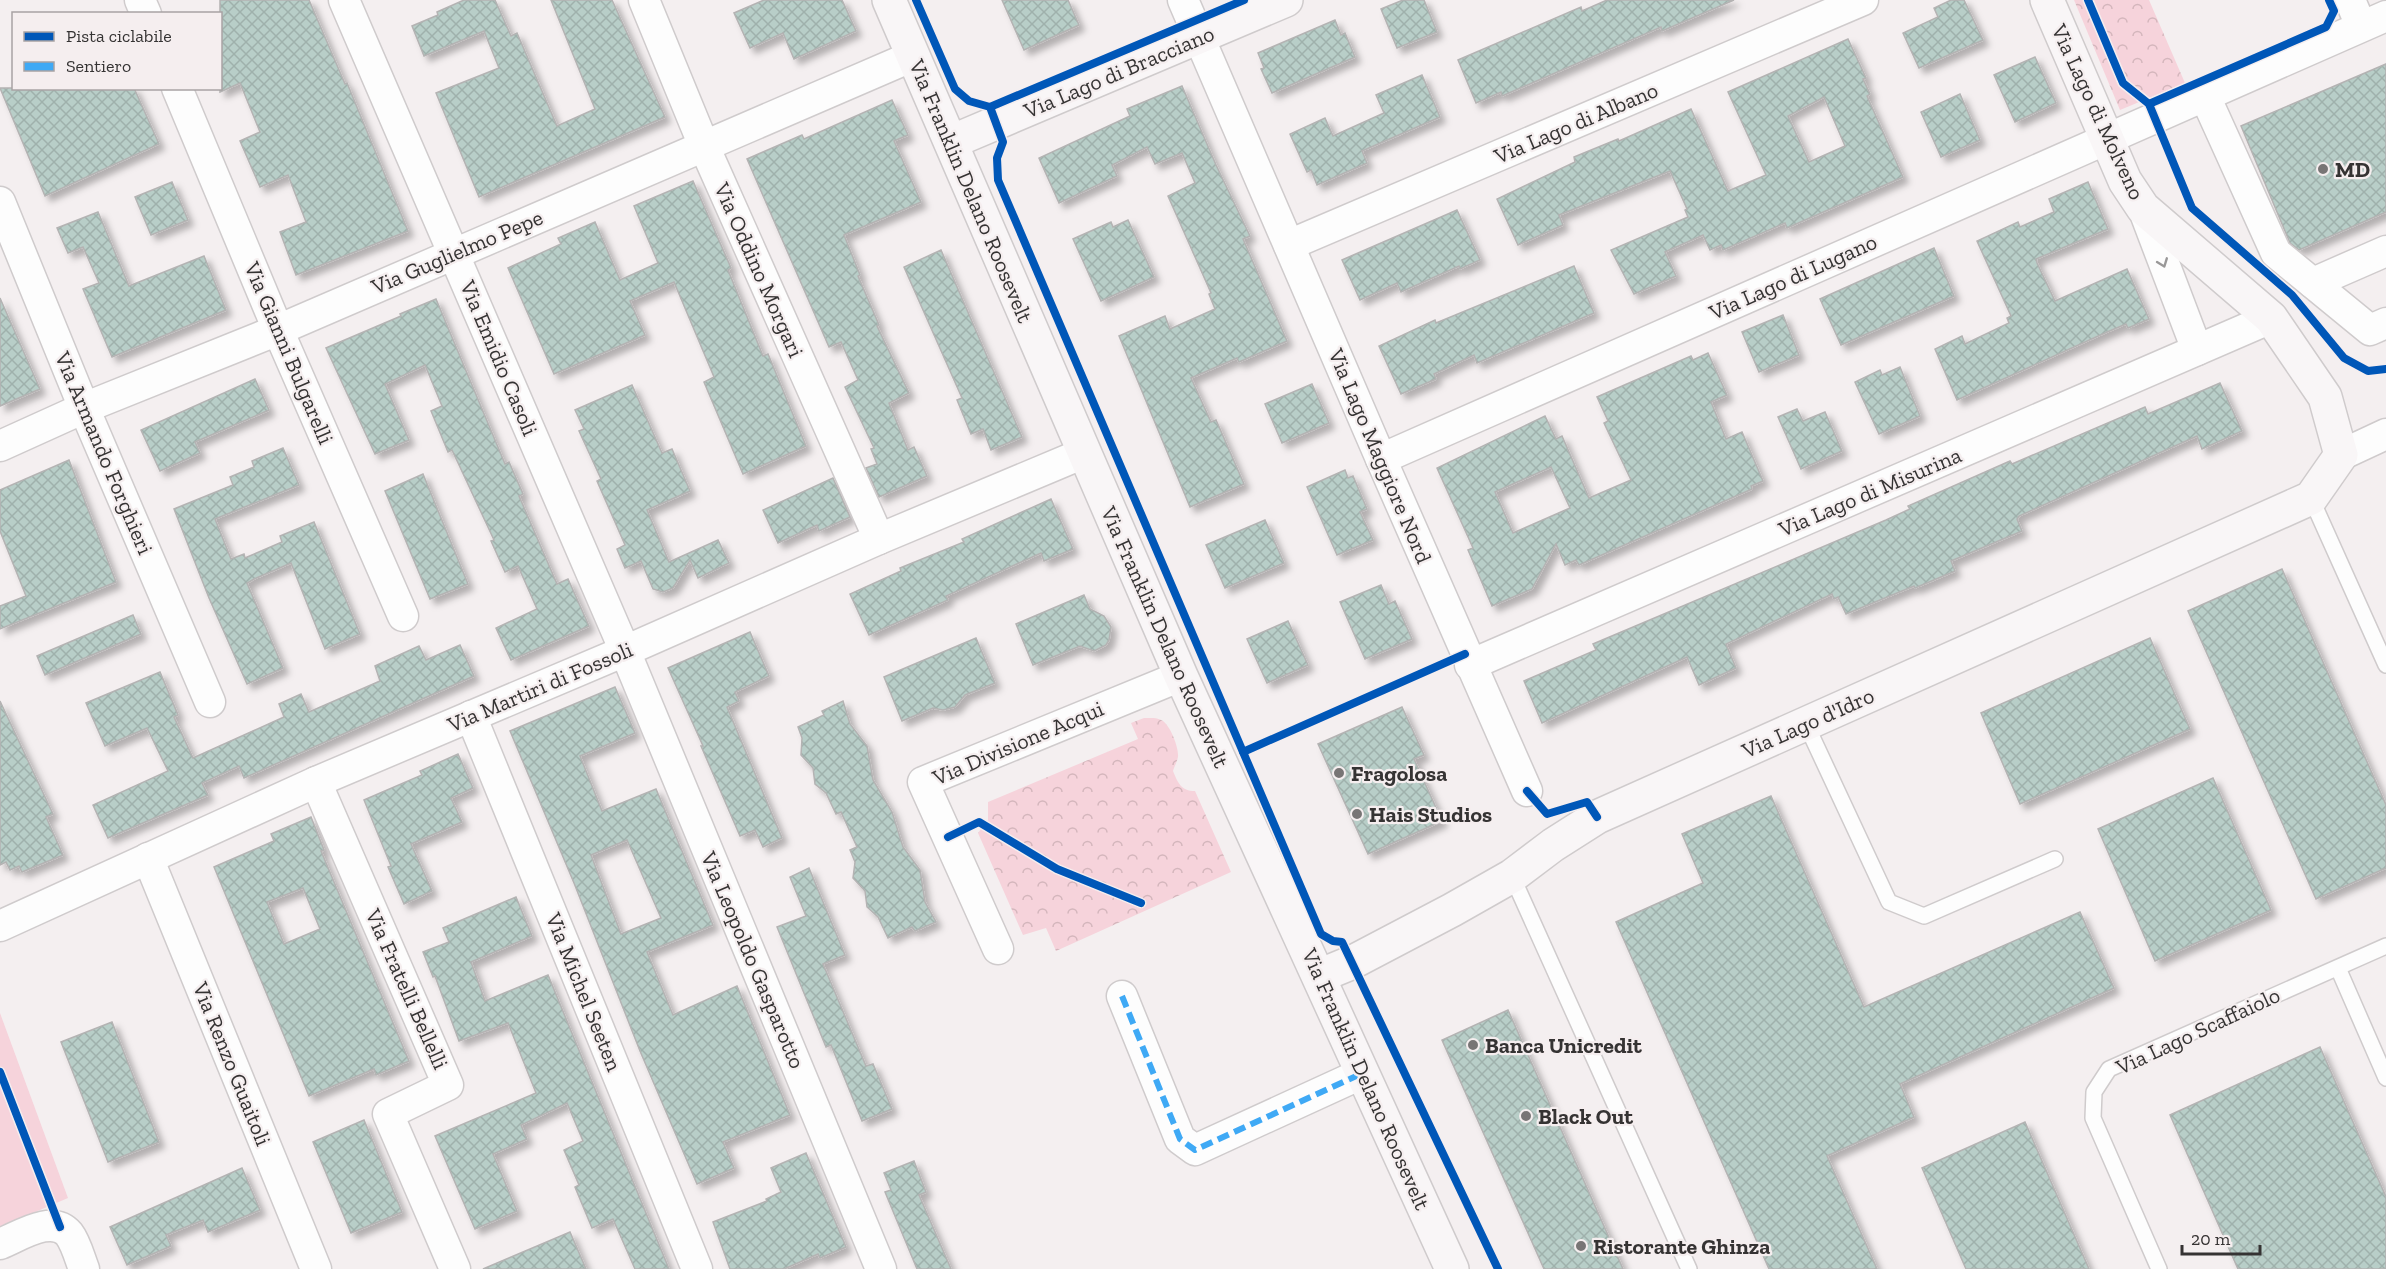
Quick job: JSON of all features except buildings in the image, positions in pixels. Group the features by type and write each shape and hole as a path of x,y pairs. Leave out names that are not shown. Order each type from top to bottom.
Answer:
{"street":[{"name":"Via Emidio Casoli","path":"344,0 625,651"},
{"name":"Via Oddino Morgari","path":"644,0 704,146 879,539"},
{"name":"Via Franklin Delano Roosevelt","path":"890,0 1181,676 1452,1269"},
{"name":"Via Lago Maggiore Nord","path":"1183,0 1380,459 1527,791"},
{"name":"Via Lago di Bracciano","path":"951,142 1286,0"},
{"name":"Via Lago di Albano","path":"1289,245 1863,0"},
{"name":"Via Lago di Molveno","path":"2047,0 2125,181 2143,208 2271,318 2325,398 2341,454"},
{"name":"Via Lago di Lugano","path":"1380,459 2205,94 2366,14"},
{"name":"Via Guglielmo Pepe","path":"0,446 84,408 278,330 914,56"},
{"name":"Via Gianni Bulgarelli","path":"178,90 278,330 404,616"},
{"path":"2205,94 2276,253 2370,330 2386,322"},
{"name":"Via Armando Forghieri","path":"0,202 84,408 210,702"},
{"path":"2143,208 2197,350"},
{"path":"2313,283 2386,251"},
{"name":"Via Lago di Misurina","path":"1470,665 2271,318"},
{"path":"2311,498 2341,454 2386,434"},
{"name":"Via Martiri di Fossoli","path":"0,926 316,782 1084,453"},
{"name":"Via Lago d'Idro","path":"1320,976 1353,962 1512,876 1553,845 1598,817 2311,498"},
{"name":"Via Leopoldo Gasparotto","path":"625,651 881,1269"},
{"name":"Via Divisione Acqui","path":"998,949 923,782 1181,676"},
{"name":"Via Michel Seeten","path":"471,716 697,1269"},
{"name":"Via Fratelli Bellelli","path":"316,782 448,1085 388,1114 454,1266"},
{"name":"Via Renzo Guaitoli","path":"148,858 316,1269"},
{"path":"1122,996 1180,1139 1195,1150 1363,1073"},
{"path":"0,1244 45,1225 60,1227 70,1235 84,1269"}],"lane":[{"path":"2311,498 2386,665"},
{"path":"1806,724 1888,902 1924,916 2055,859"},
{"path":"1512,876 1689,1269"},
{"name":"Via Lago Scaffaiolo","path":"2159,1269 2093,1119 2094,1092 2109,1069 2386,946"},
{"path":"2338,968 2386,1078"}],"green space":[{"path":"2074,0 2149,0 2185,83 2120,110"},
{"path":"1144,718 1161,720 1169,728 1178,753 1173,771 1178,783 1183,788 1195,791 1231,872 1056,951 1046,928 1023,935 978,833 988,820 988,802 1138,739 1131,723"},
{"path":"0,1013 68,1198 0,1227"}],"marked path":[{"path":"1122,996 1180,1139 1195,1150 1363,1073"}],"cycle path":[{"path":"916,0 955,89 969,101 990,107 1003,142 997,158 998,180 1321,934 1333,941 1342,942 1498,1269"},
{"path":"990,107 1244,0"},
{"path":"2088,0 2123,83 2149,104 2192,208 2292,295 2344,358 2368,371 2386,369"},
{"path":"2149,104 2326,27 2334,11 2329,0"},
{"path":"1243,752 1465,654"},
{"path":"1527,791 1547,814 1587,802 1597,817"},
{"path":"948,837 979,822 1057,869 1141,903"},
{"path":"0,1072 60,1227"}],"place":[{"name":"MD","path":"2323,169"},
{"name":"Fragolosa","path":"1339,773"},
{"name":"Hais Studios","path":"1357,814"},
{"name":"Banca Unicredit","path":"1473,1045"},
{"name":"Black Out","path":"1526,1116"},
{"name":"Ristorante Ghinza","path":"1581,1246"}]}
